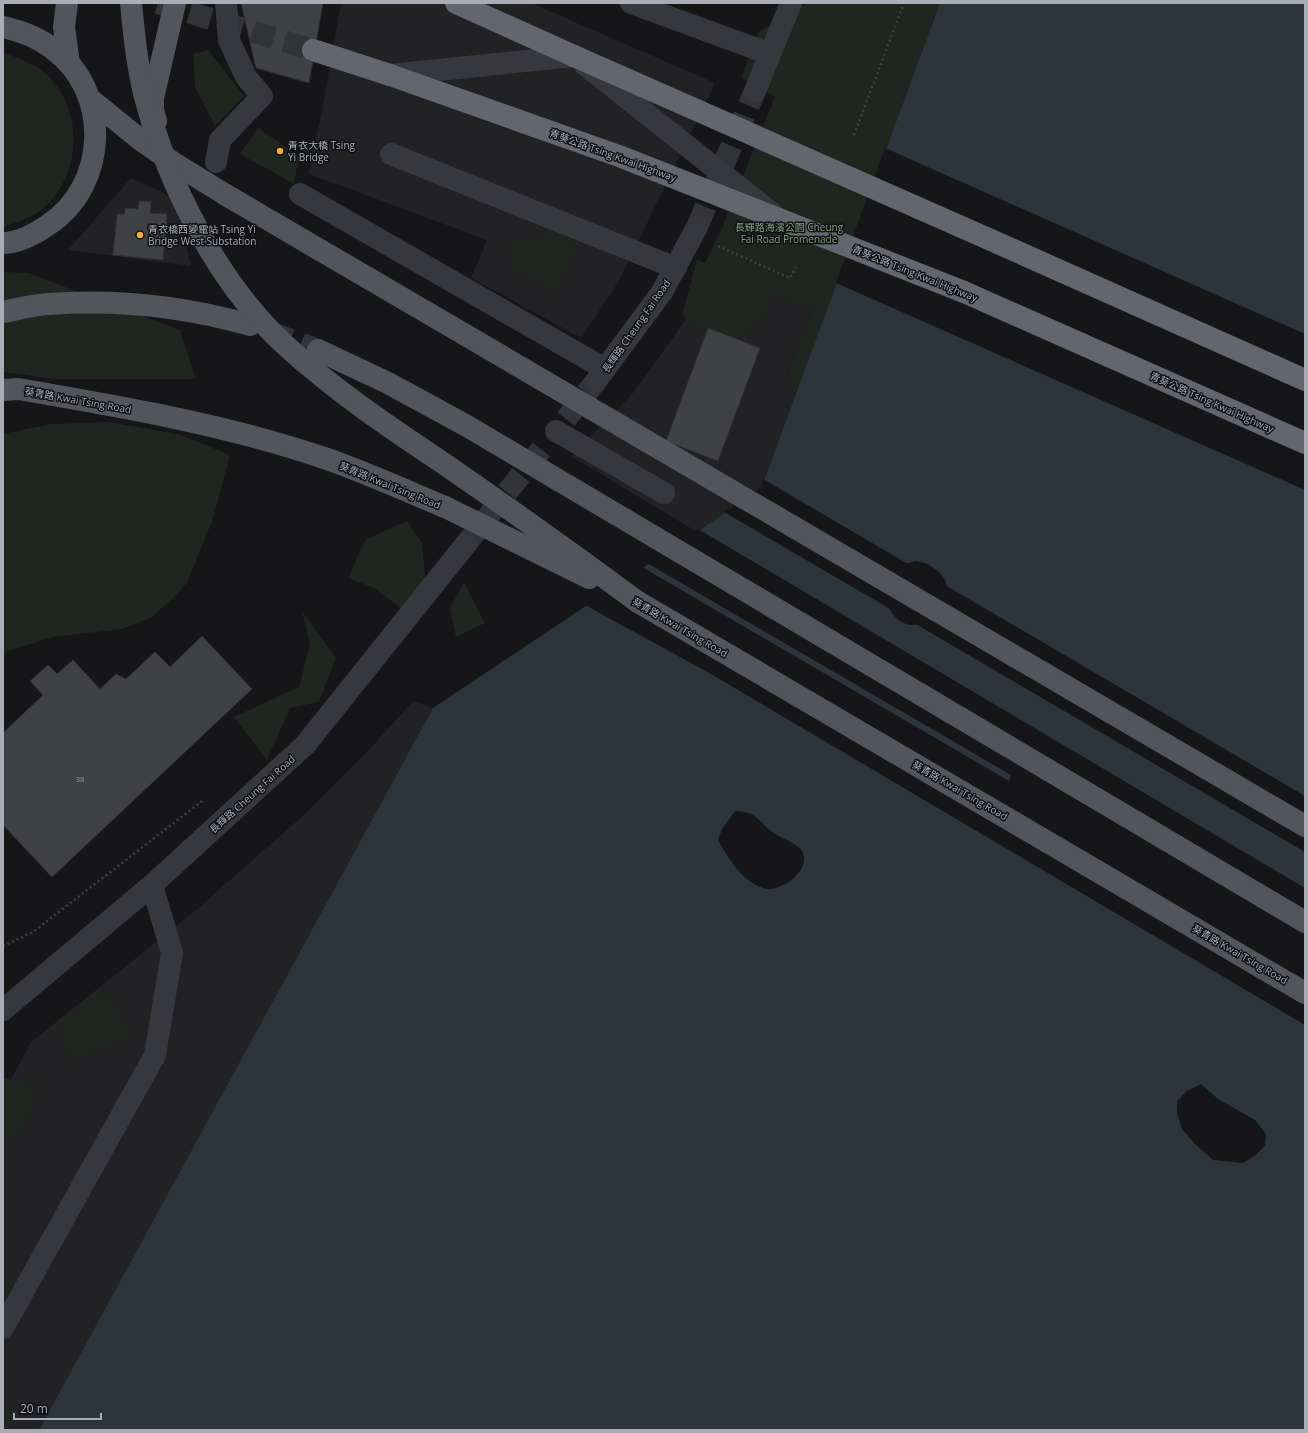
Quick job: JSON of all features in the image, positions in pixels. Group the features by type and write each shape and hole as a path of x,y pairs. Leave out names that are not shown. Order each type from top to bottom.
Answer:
{"highway":[{"path":"456,3 1305,380"},
{"name":"青葵公路 Tsing Kwai Highway","path":"313,50 390,75 619,156 778,218 964,292 1305,443"}],"main road":[{"path":"67,3 64,28 69,64"},
{"path":"131,3 138,65 145,97 173,181 207,244 226,274 252,308 284,344 330,384 390,428 575,555 638,602"},
{"path":"174,163 153,110 153,98 175,3"},
{"path":"3,28 35,37 53,49 69,64 81,80 90,99 96,127 95,150 88,178 73,203 59,218 34,235 3,243"},
{"path":"90,99 142,141 174,163 226,195 1305,826"},
{"path":"3,312 47,304 116,302 173,308 219,316 250,325"},
{"path":"318,350 388,384 467,426 1305,922"},
{"name":"葵青路 Kwai Tsing Road","path":"8,392 153,413 263,440 330,460 445,507 638,602 1305,992"}],"street":[{"path":"216,162 220,140 262,96 246,77 229,40 226,3"},
{"path":"631,3 770,54"},
{"path":"755,91 791,3"},
{"path":"390,75 574,56 778,218"},
{"path":"391,154 676,268"},
{"name":"長輝路 Cheung Fai Road","path":"300,194 601,375 640,323 676,268 698,227"},
{"path":"557,430 664,493"},
{"name":"長輝路 Cheung Fai Road","path":"3,1010 152,885 305,745 466,544"},
{"path":"3,1328 155,1055 172,953 152,885"}],"path":[{"path":"854,135 904,3"},
{"path":"717,245 790,278 796,267"},
{"path":"3,946 33,932 206,798"}],"shaded area":[{"path":"341,3 531,3 715,83 619,281 581,338 471,278 487,240 309,174"},
{"path":"940,3 1305,3 1305,1430 39,1430 433,708 761,489","holes":["917,561 931,566 942,575 947,586 947,593 943,609 940,614 928,621 914,625 902,622 893,614 887,603 886,590 890,577 900,567","735,811 748,813 756,817 774,834 799,848 802,851 804,858 803,866 799,873 785,884 770,889 755,885 736,868 722,847 718,840 722,829","1201,1084 1218,1099 1255,1120 1266,1134 1265,1145 1256,1155 1243,1163 1213,1160 1195,1144 1182,1129 1177,1114 1177,1101 1187,1091"]},
{"name":"青衣橋西變電站 Tsing Yi Bridge West Substation","path":"131,178 175,198 191,266 68,250"},
{"path":"711,273 812,309 786,378 796,397 761,489 697,532 571,456 633,393 689,315"},
{"path":"413,701 433,708 258,1029 949,1430 3,1430 3,1095 31,1042 196,910 306,813 368,751"}],"green space":[{"name":"長輝路海濱公園 Cheung Fai Road Promenade","path":"808,3 940,3 796,397 786,378 812,309 768,294 764,314 727,350 682,315 697,260 705,263 722,228 775,97 741,78 758,32"},
{"path":"208,50 244,96 215,126 195,87 193,54"},
{"path":"3,53 22,59 38,68 48,76 59,90 67,105 72,122 74,140 72,157 67,174 60,189 49,203 33,215 3,227"},
{"path":"258,128 299,156 294,184 240,154"},
{"path":"561,232 576,250 557,292 512,269 507,242"},
{"path":"3,272 28,273 180,330 196,379 55,379 3,372"},
{"path":"109,422 181,435 230,455 213,519 187,583 152,617 122,629 53,637 8,651 3,655 3,434 51,424"},
{"path":"407,521 422,543 426,587 403,610 374,588 348,578 365,540"},
{"path":"464,582 485,623 456,637 450,608"},
{"path":"302,611 336,658 319,702 290,708 267,760 234,717 299,687 310,644"},
{"path":"107,991 131,1039 69,1059 58,1020"},
{"path":"3,1078 39,1085 19,1137 3,1132"}],"pier":[{"path":"885,148 1305,334 1305,490 836,283"},
{"path":"763,479 908,564 899,568 892,575 887,584 886,594 892,610 724,512 760,488"},
{"path":"698,529 1305,888 1305,1025 711,674 585,605 642,567 1009,781 1011,775 647,563"},
{"path":"945,585 1305,796 1305,852 914,623 922,623 932,619 945,603"}],"building":[{"path":"241,3 323,3 309,83 256,68"},
{"name":"青衣橋西變電站 Tsing Yi Bridge West Substation","path":"139,201 151,202 150,213 167,214 163,260 113,255 117,214 125,214 125,208 138,209"},
{"path":"708,328 760,348 718,461 666,441"},
{"path":"202,636 252,689 52,877 3,825 3,733 43,695 30,681 48,665 57,674 73,660 100,689 116,674 126,679 155,652 170,667"}],"tunnel":[{"path":"158,3 313,50"},
{"path":"697,227 755,91"},
{"path":"270,332 318,350"},
{"path":"566,419 596,381"},
{"path":"466,544 548,441"}],"place":[{"name":"青衣大橋 Tsing Yi Bridge","path":"280,151"},
{"name":"青衣橋西變電站 Tsing Yi Bridge West Substation","path":"140,235"}]}
